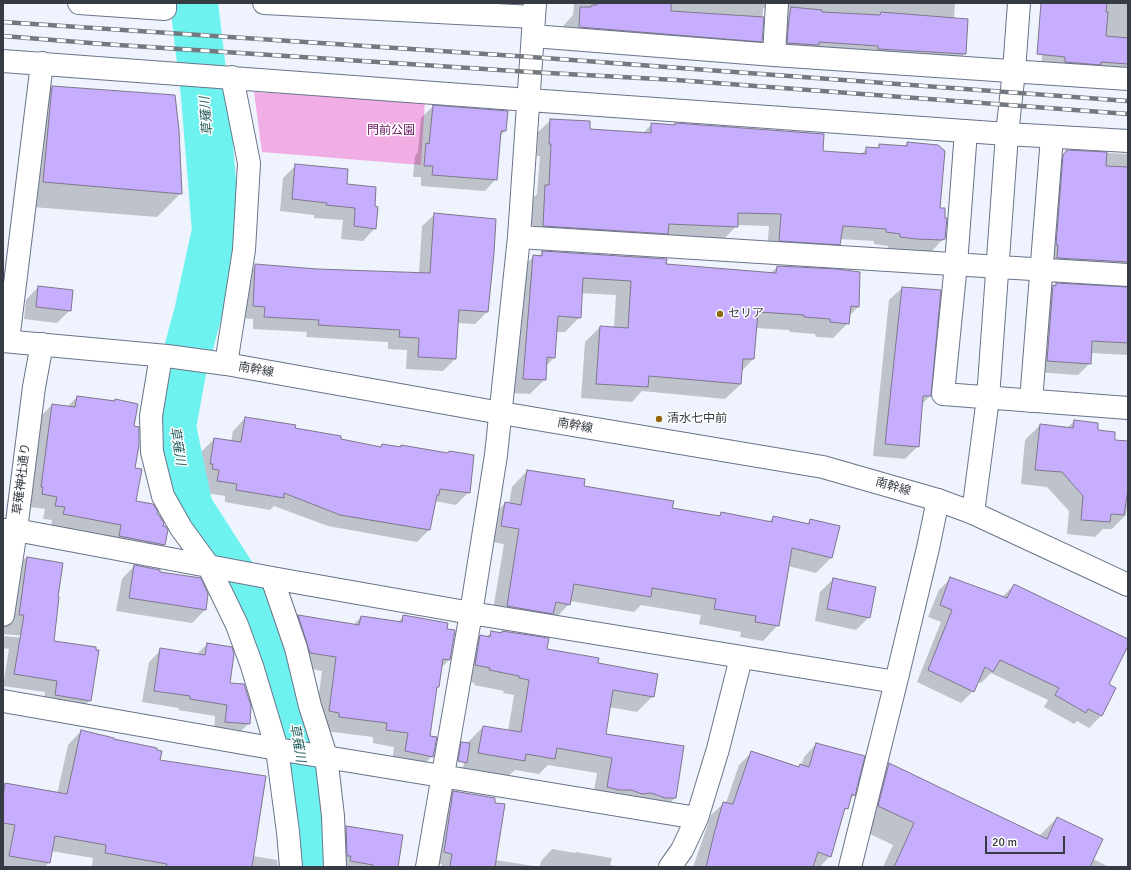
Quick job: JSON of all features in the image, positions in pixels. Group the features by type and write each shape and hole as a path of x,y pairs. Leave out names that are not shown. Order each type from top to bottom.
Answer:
{"street":[{"path":"79,3 165,9 165,3"},
{"path":"264,3 320,5 534,19 774,55 1128,79"},
{"path":"774,55 777,3"},
{"path":"973,513 988,398 1007,134 1014,71 1019,3"},
{"path":"427,867 471,613 496,455 519,237 534,19"},
{"path":"3,61 1007,134 1128,141"},
{"path":"6,341 42,63"},
{"path":"216,363 244,250 249,163 228,77"},
{"path":"966,131 956,264 943,394 1128,408"},
{"path":"1031,401 1052,137"},
{"path":"519,237 1128,275"},
{"name":"南幹線","path":"6,341 164,356 216,363 823,467 938,500 973,513 1128,586"},
{"name":"草薙神社通り","path":"3,615 10,530 42,344"},
{"path":"164,356 151,416 152,452 163,496 181,528 208,565 237,625 252,666 278,749 291,867"},
{"path":"850,867 896,682 938,500"},
{"path":"10,530 471,613 896,682"},
{"path":"272,578 296,648 310,706 326,756 333,816 335,867"},
{"path":"670,867 682,850 697,818 718,749 741,658"},
{"path":"3,701 278,749 697,818"}],"green space":[{"name":"門前公園","path":"254,92 425,101 421,165 262,152"}],"building":[{"path":"597,3 671,3 671,11 764,17 762,42 579,27 580,7 591,7 592,5 597,5"},
{"path":"1041,3 1107,3 1106,12 1108,12 1106,36 1128,38 1128,64 1101,62 1101,65 1065,62 1065,57 1037,54"},
{"path":"791,7 822,10 822,12 880,15 881,12 968,19 966,54 878,49 878,46 819,42 819,45 787,43"},
{"path":"52,86 175,95 179,130 182,194 43,182"},
{"path":"433,105 508,111 506,131 501,131 497,180 432,175 433,166 424,166 426,143 429,144"},
{"path":"550,119 590,121 590,129 651,133 651,123 675,125 675,123 824,134 823,151 866,154 866,147 879,148 879,144 907,146 907,142 938,145 945,151 940,208 945,208 945,218 947,218 945,239 916,239 900,237 900,234 886,232 886,229 843,226 840,245 779,241 781,214 738,213 738,227 669,224 668,234 543,226 545,185 549,185 551,144 549,144"},
{"path":"1067,150 1107,152 1106,166 1128,167 1128,262 1057,258 1058,245 1056,245 1063,155"},
{"path":"295,164 348,169 347,184 376,187 375,206 378,207 376,229 354,226 355,208 292,199"},
{"path":"434,213 496,219 488,312 459,310 456,359 418,357 419,338 399,337 400,330 318,325 319,320 264,317 265,307 253,306 255,264 317,269 430,273"},
{"path":"542,251 667,259 666,264 776,273 777,266 837,269 860,272 859,307 851,306 849,324 830,322 830,319 804,317 804,315 758,312 754,359 743,359 741,384 649,376 648,387 596,384 600,326 628,328 631,281 583,278 581,318 558,316 555,358 547,357 546,380 523,379 533,255 542,256"},
{"path":"1056,283 1128,287 1128,343 1092,341 1091,364 1047,361 1053,285 1056,286"},
{"path":"38,286 73,290 71,311 36,307"},
{"path":"902,287 941,290 931,396 923,396 919,447 885,444"},
{"path":"77,396 115,401 115,399 138,404 134,426 139,427 139,445 135,468 142,469 136,501 153,504 158,512 157,514 164,523 163,526 165,526 168,530 165,545 119,536 121,525 63,514 65,507 55,506 57,497 42,494 43,487 41,487 52,404 75,407"},
{"path":"245,417 296,425 295,428 341,436 341,439 381,447 382,444 401,447 401,445 448,453 449,451 474,455 470,493 440,489 439,495 437,495 430,530 340,515 284,493 284,498 236,490 237,484 217,481 219,470 212,469 213,464 210,464 214,438 241,442"},
{"path":"1074,420 1098,423 1098,430 1115,432 1115,440 1128,441 1128,489 1124,515 1111,514 1110,522 1081,520 1083,496 1062,472 1035,470 1040,424 1073,428"},
{"path":"527,470 585,479 584,486 674,501 672,508 720,516 721,512 772,522 773,516 809,524 810,519 840,526 832,558 792,548 779,626 755,622 756,616 714,609 716,599 652,588 651,597 574,584 570,605 556,602 553,614 507,606 519,529 501,526 505,502 521,505"},
{"path":"27,557 63,563 54,641 96,647 96,650 99,650 91,701 55,695 57,681 14,674 24,615 19,615"},
{"path":"134,565 160,570 160,572 201,578 208,594 206,610 129,598"},
{"path":"950,577 1007,598 1014,584 1128,639 1128,646 1109,684 1116,688 1102,716 1088,709 1086,713 1055,695 1059,688 1000,660 993,672 985,667 974,692 928,670 952,610 940,605"},
{"path":"833,578 876,587 870,618 827,609"},
{"path":"298,615 359,625 361,616 402,622 403,615 448,623 447,629 455,630 450,660 443,659 439,687 437,687 430,736 437,737 433,757 405,751 408,733 386,730 387,723 339,717 339,713 329,711 336,657 310,653"},
{"path":"491,631 502,633 502,631 549,638 547,649 599,658 598,663 658,674 654,697 613,690 606,734 684,746 676,798 665,798 651,793 642,794 631,790 619,790 607,787 612,758 557,748 555,759 526,754 525,761 478,753 483,726 521,732 529,680 475,665 480,635 490,637"},
{"path":"207,643 232,647 234,654 230,683 244,684 251,706 250,724 225,722 227,705 190,699 190,696 154,691 160,648 205,655"},
{"path":"81,730 157,748 157,750 162,751 160,760 266,776 252,867 166,867 167,864 105,853 106,845 55,836 50,863 9,856 15,825 3,823 3,796 5,783 67,794"},
{"path":"461,742 470,743 467,763 458,761"},
{"path":"816,743 865,756 855,796 852,794 848,809 845,808 831,857 818,852 813,867 706,867 723,802 733,804 751,751 799,767 800,764 809,767"},
{"path":"889,763 1047,839 1057,817 1103,839 1090,867 894,867 914,823 878,806"},
{"path":"453,791 495,798 495,803 505,804 495,867 450,867 452,854 444,852"},
{"path":"346,826 403,835 398,867 373,867 373,865 350,861 351,856 347,856"}],"waterway":[{"name":"草薙川","path":"194,3 205,96 216,231 198,313 182,372 172,427 189,508 253,608 296,726 315,856 314,867"}],"railway":[{"path":"3,22 531,57 1128,101"},
{"path":"3,36 530,72 676,80 1128,114"}],"place":[{"name":"セリア","path":"720,314"},
{"name":"清水七中前","path":"659,419"}]}
